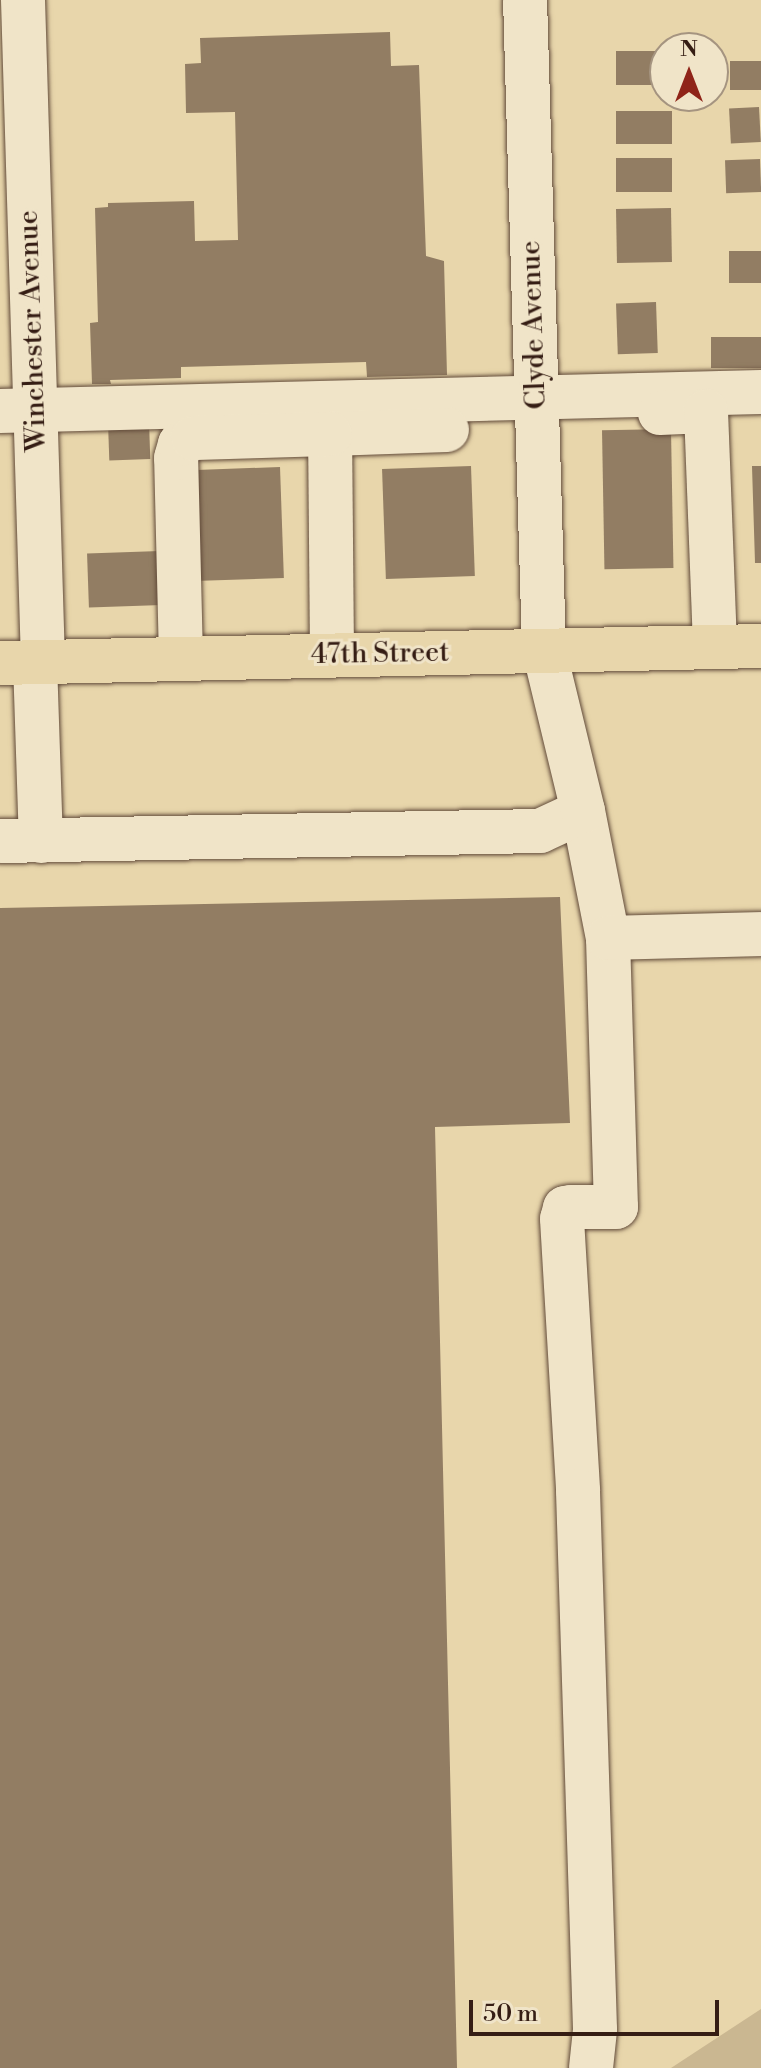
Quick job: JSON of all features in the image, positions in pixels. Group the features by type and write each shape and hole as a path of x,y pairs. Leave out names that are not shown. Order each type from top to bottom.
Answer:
{"main road":[{"name":"47th Street","path":"26,662 761,646"}],"street":[{"name":"Winchester Avenue","path":"20,841 26,662 18,410 23,0"},
{"name":"Clyde Avenue","path":"525,0 544,650 583,811 608,938 616,1207 565,1208 562,1219 578,1491 595,2030 591,2068"},
{"path":"181,658 176,458 180,444 193,438 330,434 761,392"},
{"path":"18,410 537,414 706,411 715,647"},
{"path":"330,434 332,655"},
{"path":"20,841 540,831 583,811"},
{"path":"608,938 761,934"}],"shaded area":[{"path":"761,2009 761,2068 671,2068"}],"building":[{"path":"390,32 391,66 419,65 426,256 444,261 447,375 367,377 366,362 181,367 181,378 110,380 111,384 92,384 90,323 98,322 95,208 108,207 108,203 194,201 195,241 238,240 235,112 186,113 185,64 201,63 200,38"},
{"path":"616,51 649,51 649,85 616,85"},
{"path":"730,61 761,61 761,90 730,90"},
{"path":"759,107 761,142 731,144 729,109"},
{"path":"616,111 672,112 672,144 616,144"},
{"path":"616,158 672,158 672,192 616,192"},
{"path":"760,159 761,192 726,193 725,160"},
{"path":"671,208 672,262 617,263 616,209"},
{"path":"729,251 761,251 761,283 729,283"},
{"path":"656,302 658,353 618,354 616,303"},
{"path":"711,337 761,337 761,368 711,368"},
{"path":"149,422 150,459 109,460 108,423"},
{"path":"671,429 673,568 604,569 602,430"},
{"path":"471,466 475,576 386,579 382,469"},
{"path":"752,466 761,466 761,563 755,563"},
{"path":"280,467 284,578 194,581 190,470"},
{"path":"160,551 162,605 89,608 87,554"},
{"path":"560,897 570,1123 435,1127 457,2068 0,2068 0,908"}]}
